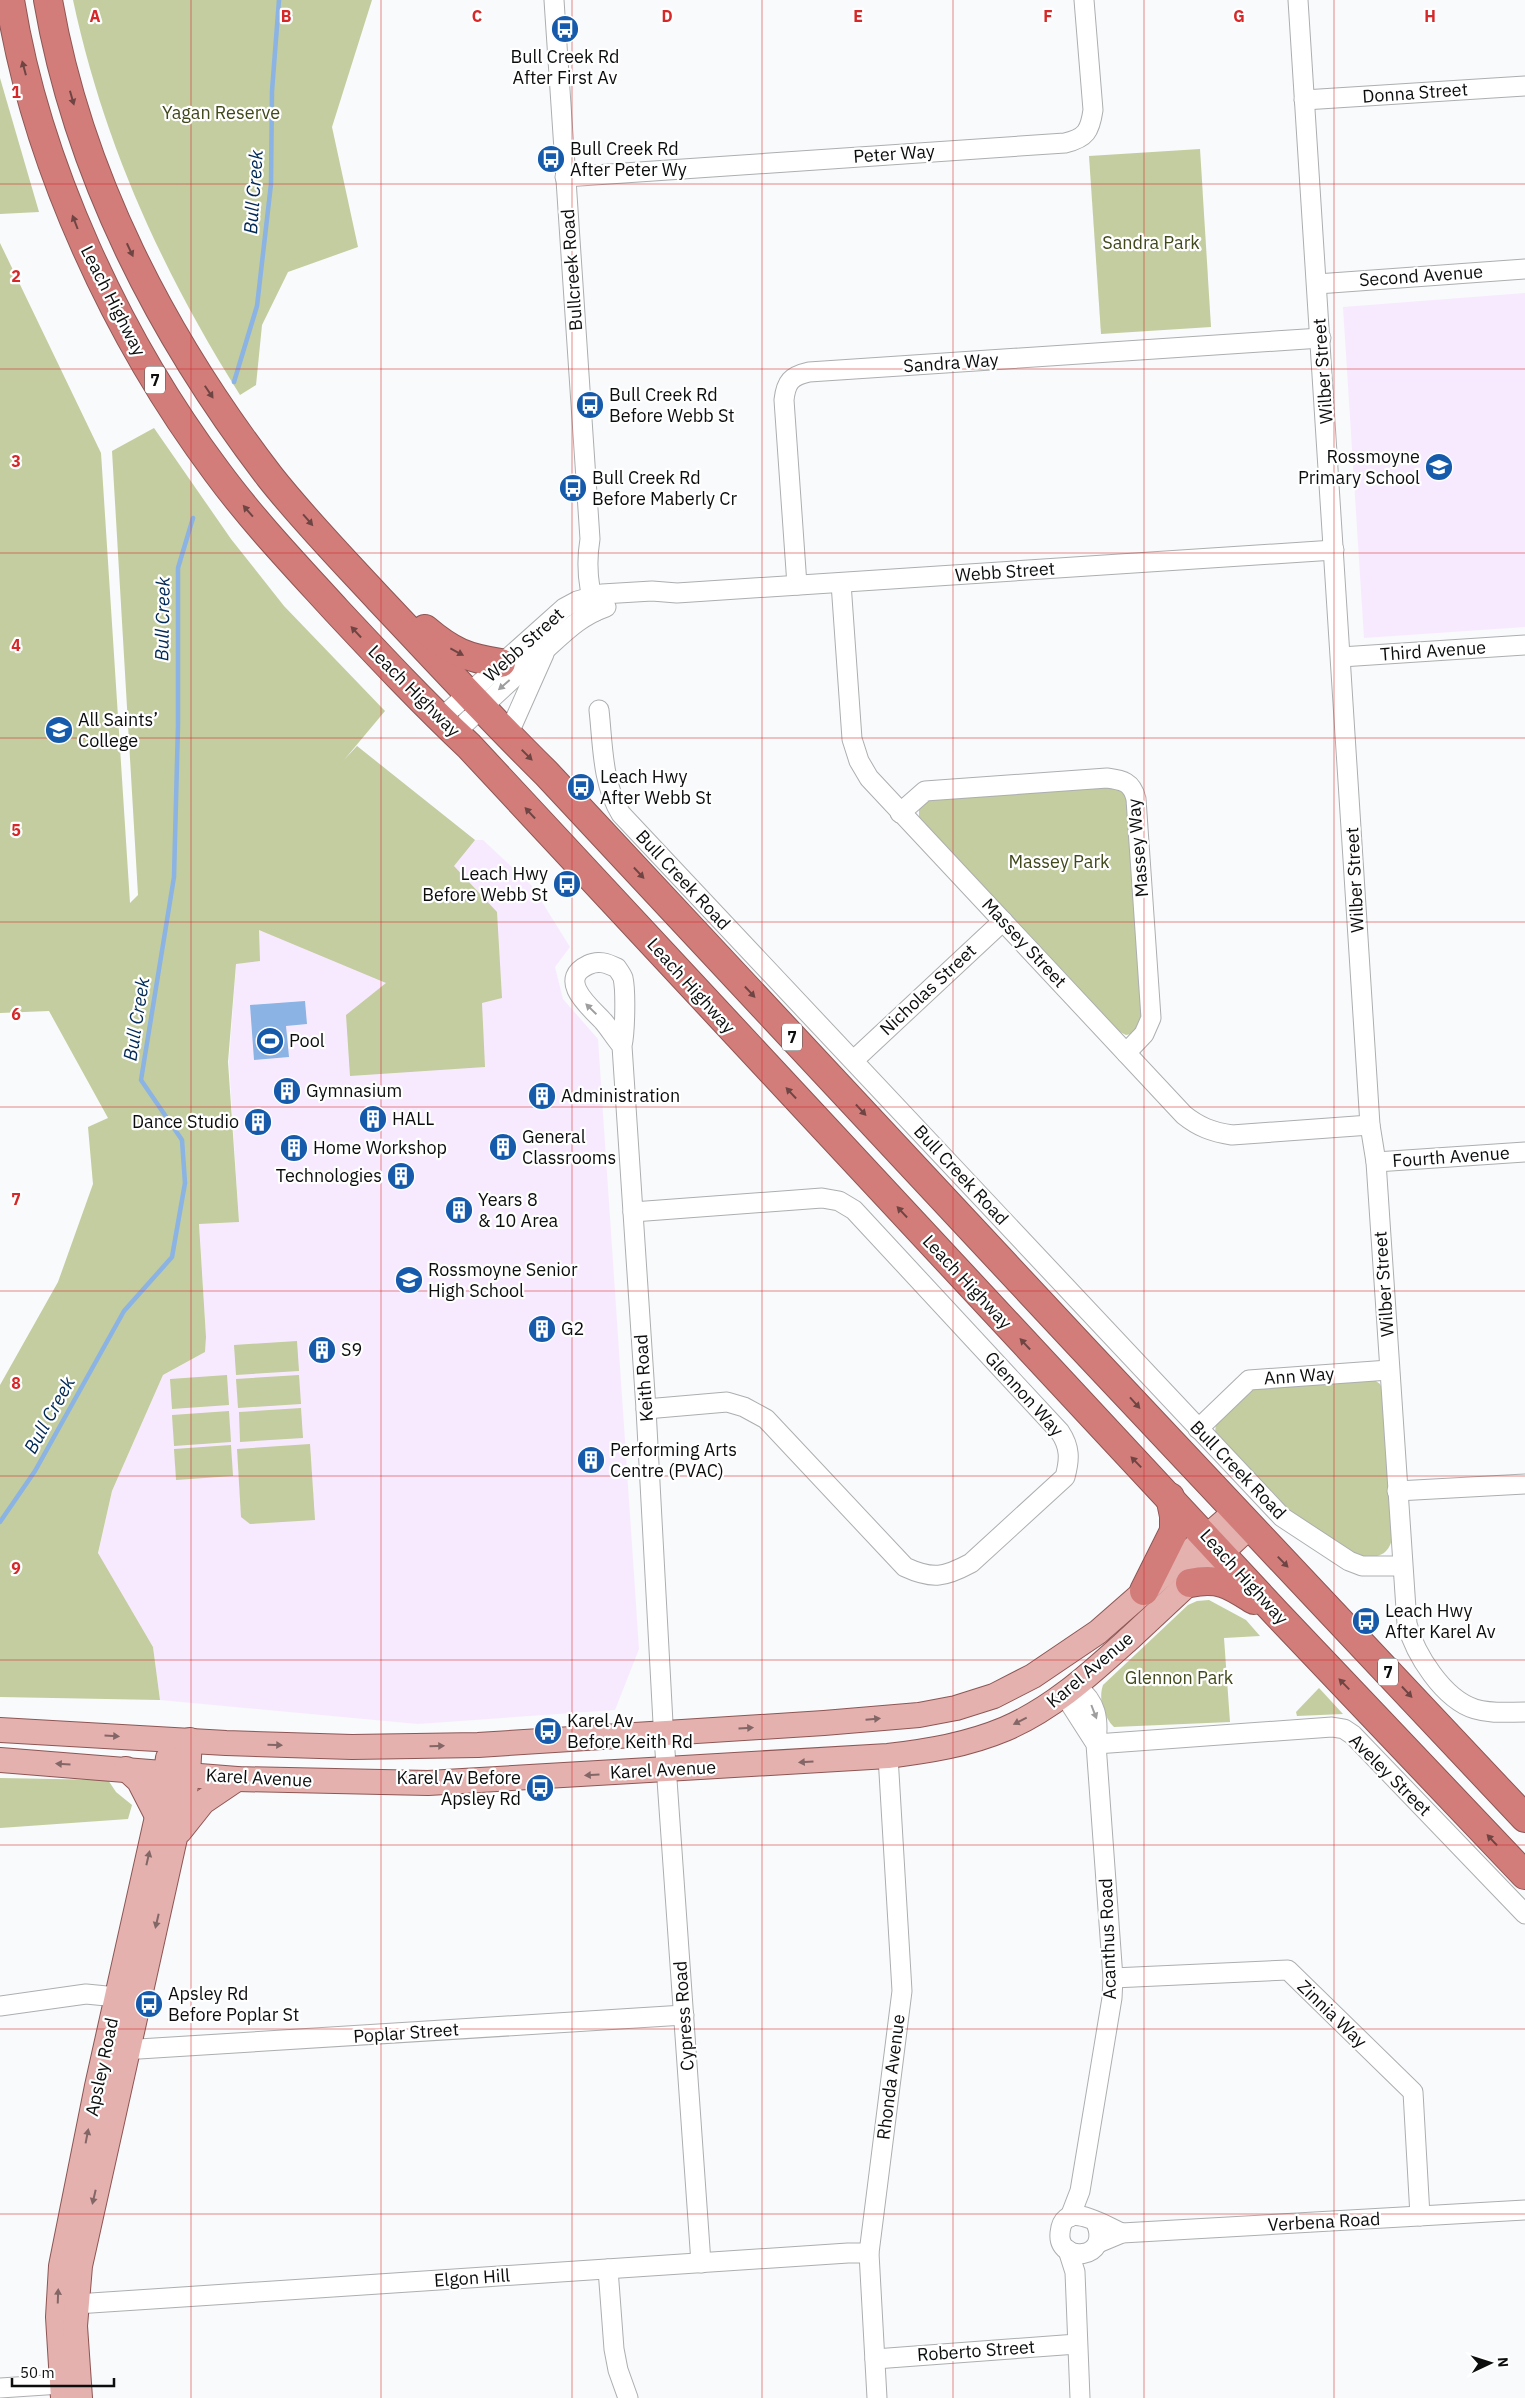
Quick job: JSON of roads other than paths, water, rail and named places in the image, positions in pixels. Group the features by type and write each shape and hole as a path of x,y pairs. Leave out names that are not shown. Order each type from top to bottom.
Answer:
{"highway":[{"name":"Leach Highway","path":"10,0 16,38 28,84 57,174 85,248 152,376 216,471 244,506 306,578 448,726 1214,1544 1277,1614 1525,1875"},
{"name":"Leach Highway","path":"48,0 60,57 94,166 133,257 186,358 272,480 338,555 1525,1818"},
{"path":"338,555 454,650 471,658 501,664"},
{"path":"1144,1592 1174,1531 1174,1516 1170,1497"},
{"path":"1190,1583 1208,1580 1226,1583 1277,1614"}],"main road":[{"name":"Karel Avenue","path":"0,1730 226,1743 372,1747 478,1745 919,1715 956,1708 994,1696 1033,1676 1085,1642 1144,1592 1214,1544 1242,1519"},
{"name":"Karel Avenue","path":"0,1760 236,1779 428,1783 888,1756 949,1748 997,1732 1045,1708 1076,1686 1190,1583 1214,1544"},
{"path":"1033,1676 1062,1678 1076,1686 1079,1662 1085,1642"},
{"name":"Apsley Road","path":"71,2391 76,2304 84,2244 174,1841 176,1773 181,1740"},
{"path":"126,1769 140,1781 157,1816"},
{"name":"Apsley Road","path":"71,2391 58,2317 61,2266 117,1996 157,1816 176,1773"},
{"path":"174,1841 183,1825 203,1802 236,1779"}],"street":[{"name":"Bullcreek Road","path":"554,0 590,539 588,553 599,602"},
{"name":"Peter Way","path":"565,177 1065,143 1079,139 1091,127 1092,110 1084,0"},
{"name":"Wilber Street","path":"1298,0 1318,284 1370,1125 1376,1162 1407,1624 1418,1654 1445,1688 1459,1701 1473,1708 1498,1712 1525,1712"},
{"name":"Donna Street","path":"1304,100 1525,86"},
{"name":"Second Avenue","path":"1318,284 1525,269"},
{"name":"Sandra Way","path":"797,586 784,400 785,389 790,379 797,375 809,372 1321,338"},
{"name":"Webb Street","path":"475,701 501,664 552,616 564,608 652,591 677,593 797,586 1334,550"},
{"name":"Massey Street","path":"841,582 852,738 859,761 869,778 1184,1115 1197,1126 1232,1135 1370,1125"},
{"name":"Webb Street","path":"448,726 475,701 547,648 565,630 599,602"},
{"name":"Third Avenue","path":"1341,657 1525,645"},
{"name":"Webb Street","path":"508,735 547,648"},
{"name":"Bull Creek Road","path":"599,710 606,779 611,798 621,814 1282,1517 1349,1561 1362,1566 1402,1566"},
{"name":"Massey Way","path":"900,813 925,791 1107,778 1124,780 1130,785 1136,799 1150,1018 1144,1034 1126,1053"},
{"name":"Nicholas Street","path":"854,1060 1003,921"},
{"name":"Keith Road","path":"622,1046 646,1409 666,1770"},
{"name":"Fourth Avenue","path":"1376,1162 1525,1152"},
{"name":"Glennon Way","path":"633,1212 822,1198 839,1201 854,1210 1060,1432 1068,1443 1069,1460 1064,1477 971,1563 953,1573 935,1577 919,1574 906,1567 766,1419 744,1407 727,1402 646,1409"},
{"name":"Ann Way","path":"1198,1429 1249,1380 1389,1370"},
{"path":"1397,1491 1525,1484"},
{"name":"Acanthus Road","path":"1076,1686 1071,1705 1096,1744 1113,1978 1112,1998 1080,2191 1084,2218 1100,2231 1098,2243"},
{"name":"Aveley Street","path":"1096,1744 1332,1727 1344,1729 1352,1735 1525,1914"},
{"name":"Rhonda Avenue","path":"877,2398 869,2253 902,1991 888,1756"},
{"name":"Cypress Road","path":"666,1770 701,2263"},
{"name":"Zinnia Way","path":"1113,1978 1288,1970 1413,2092 1420,2216"},
{"path":"0,2006 86,1994 117,1996"},
{"name":"Poplar Street","path":"128,2048 139,2050 684,2015"},
{"name":"Verbena Road","path":"1098,2243 1122,2233 1525,2210"},
{"name":"Acanthus Road","path":"1080,2398 1075,2259 1065,2248 1059,2234 1062,2224 1084,2218"},
{"name":"Verbena Road","path":"1084,2218 1122,2233"},
{"path":"1075,2259 1092,2251 1098,2243"},
{"name":"Elgon Hill","path":"76,2304 869,2253"},
{"path":"608,2269 614,2349 618,2370 628,2398"},
{"name":"Roberto Street","path":"875,2359 1077,2344"},
{"path":"0,2388 71,2391"}],"water":[{"name":"Pool","path":"305,1001 307,1024 286,1026 289,1057 254,1060 250,1005"}],"waterway":[{"name":"Bull Creek","path":"234,382 257,306 271,184 272,91 279,0"},
{"name":"Bull Creek","path":"0,1522 35,1471 124,1311 172,1257 185,1183 182,1140 141,1080 174,877 178,725 178,568 193,518"}],"place":[{"name":"Bull Creek Rd After First Av","path":"565,29"},
{"name":"Bull Creek Rd After Peter Wy","path":"551,159"},
{"name":"Bull Creek Rd Before Webb St","path":"590,405"},
{"name":"Rossmoyne Primary School","path":"1439,467"},
{"name":"Bull Creek Rd Before Maberly Cr","path":"573,488"},
{"name":"All Saints’ College","path":"59,730"},
{"name":"Leach Hwy After Webb St","path":"581,787"},
{"name":"Leach Hwy Before Webb St","path":"567,884"},
{"name":"Pool","path":"270,1041"},
{"name":"Gymnasium","path":"287,1091"},
{"name":"Administration","path":"542,1096"},
{"name":"HALL","path":"373,1119"},
{"name":"Dance Studio","path":"258,1122"},
{"name":"General Classrooms","path":"503,1147"},
{"name":"Home Workshop","path":"294,1148"},
{"name":"Technologies","path":"401,1176"},
{"name":"Years 8 & 10 Area","path":"459,1210"},
{"name":"Rossmoyne Senior High School","path":"409,1280"},
{"name":"G2","path":"542,1329"},
{"name":"S9","path":"322,1350"},
{"name":"Performing Arts Centre (PVAC)","path":"591,1460"},
{"name":"Leach Hwy After Karel Av","path":"1366,1621"},
{"name":"Karel Av Before Keith Rd","path":"548,1731"},
{"name":"Karel Av Before Apsley Rd","path":"540,1788"},
{"name":"Apsley Rd Before Poplar St","path":"149,2004"}],"park label":[{"name":"Yagan Reserve","path":"221,113"},
{"name":"Sandra Park","path":"1151,243"},
{"name":"Massey Park","path":"1059,862"},
{"name":"Glennon Park","path":"1179,1678"}]}
